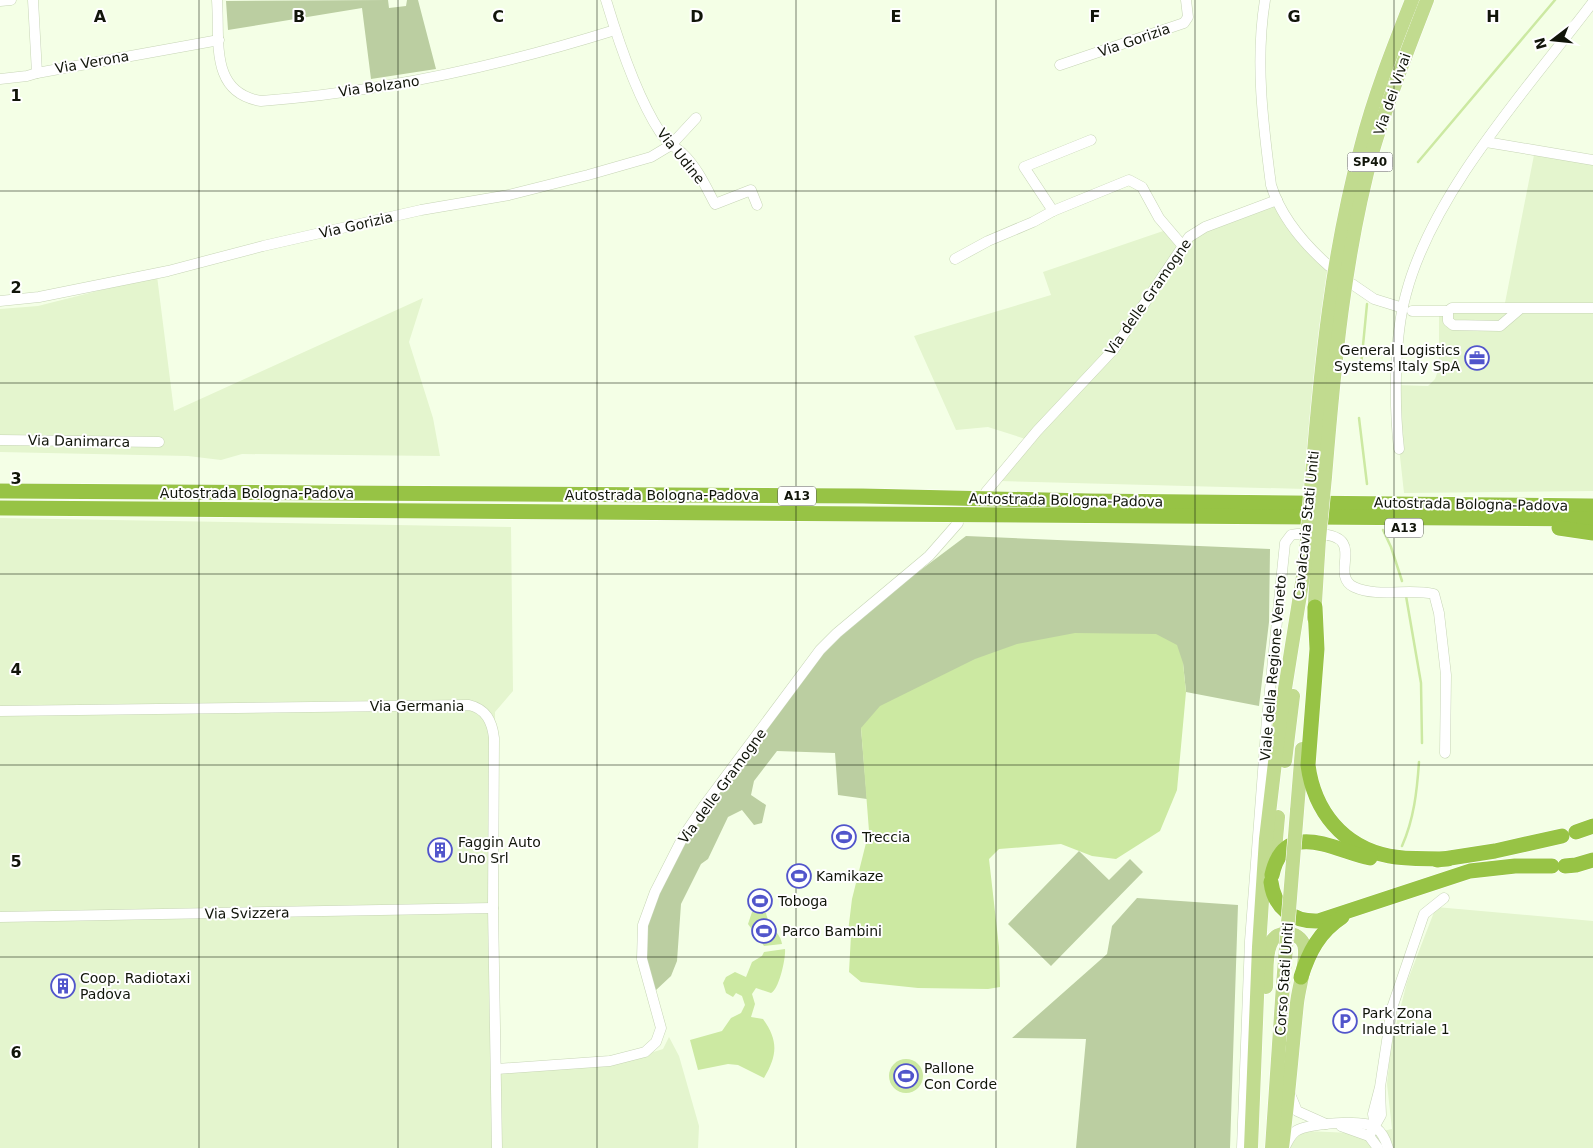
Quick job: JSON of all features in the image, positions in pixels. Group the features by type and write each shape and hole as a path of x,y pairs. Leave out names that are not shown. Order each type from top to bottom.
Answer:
{"highway":[{"name":"Autostrada Bologna-Padova","path":"0,491 853,496 1090,501 1593,506"},
{"name":"Autostrada Bologna-Padova","path":"0,508 1216,518 1593,519"},
{"name":"A13","path":"1216,518 1353,528 1548,527 1593,533"},
{"path":"1315,607 1317,649 1308,765 1310,779 1320,806 1337,830 1361,848 1390,856 1448,859"},
{"path":"1593,826 1569,834 1448,859 1410,862 1387,861 1355,855 1322,842 1305,841 1292,846 1282,854 1275,863 1272,878 1278,904 1290,916 1303,921 1324,919 1470,871 1516,866 1576,865 1593,860"},
{"path":"1301,977 1312,947 1329,926 1370,903"}],"main road":[{"name":"Via dei Vivai","path":"1341,275 1360,148 1381,80 1412,0"},
{"name":"Via dei Vivai","path":"1341,275 1373,152 1394,85 1427,0"},
{"name":"Cavalcavia Stati Uniti","path":"1297,811 1315,607 1313,539 1319,476 1337,344 1341,275"},
{"name":"Cavalcavia Stati Uniti","path":"1266,839 1280,720 1304,570 1313,539"},
{"path":"1264,1016 1265,956 1272,878 1303,614 1304,570"},
{"name":"Corso Stati Uniti","path":"1272,1148 1297,811"},
{"name":"Corso Stati Uniti","path":"1251,1148 1259,947 1266,839"},
{"path":"1255,1148 1269,950 1272,941 1279,934 1294,934 1302,941 1306,951 1301,977 1283,1148"}],"street":[{"path":"0,1 11,0"},
{"name":"Via Verona","path":"33,0 37,73 219,40"},
{"name":"Via Bolzano","path":"217,0 222,70 226,82 242,96 261,101 377,88 424,80 560,47 615,30"},
{"name":"Via Udine","path":"606,0 615,30 648,109 671,146 682,154 702,178 715,204 751,190 758,205"},
{"name":"Via Gorizia","path":"1060,65 1184,23 1188,17 1186,0"},
{"path":"1265,0 1261,40 1261,83 1271,185 1277,200 1304,242 1341,275 1374,299 1407,310 1448,311 1452,308 1593,308"},
{"path":"1399,449 1396,420 1396,384 1407,310 1408,286 1444,206 1486,142 1593,2"},
{"path":"0,79 28,76 37,73"},
{"name":"Via Gorizia","path":"0,301 39,297 168,271 263,246 412,212 509,194 651,157 671,146 696,118"},
{"path":"1053,211 1024,167 1091,140"},
{"path":"1486,142 1593,160"},
{"path":"956,259 988,241 1124,181 1133,181 1146,192 1158,218 1182,245"},
{"name":"Via delle Gramogne","path":"986,492 1037,431 1114,349 1189,237 1205,227 1277,200"},
{"path":"1448,311 1448,321 1453,325 1500,326 1521,308"},
{"name":"Via Danimarca","path":"0,440 159,442"},
{"name":"Via delle Gramogne","path":"497,1069 610,1060 645,1052 656,1042 661,1028 642,959 643,926 655,892 684,835 820,650 837,633 929,556 958,522"},
{"name":"Viale della Regione Veneto","path":"1242,1148 1250,941 1267,719 1285,543 1291,535 1331,534 1341,538 1345,545 1347,580 1352,586 1366,591 1434,594 1439,613 1446,674 1445,753"},
{"name":"Via Germania","path":"0,711 474,706 480,708 490,719 494,738 493,908 497,1148"},
{"path":"1369,1136 1375,1127 1373,1114 1380,1087 1392,1008 1424,914 1444,898"},
{"name":"Via Svizzera","path":"0,917 493,908"},
{"path":"1289,1088 1293,1105 1297,1111 1369,1136 1378,1148"},
{"path":"1283,1148 1289,1137 1304,1127 1358,1123 1375,1127 1383,1134 1388,1148"}],"shaded area":[{"path":"388,0 389,8 406,6 407,0 418,0 436,69 371,79 362,8 228,30 226,1"},
{"path":"1535,150 1593,161 1593,491 1404,493 1396,420 1396,385 1428,386 1435,379 1439,368 1439,308 1504,308"},
{"path":"1277,200 1329,267 1319,333 1305,489 1000,481 1035,442 988,427 956,430 914,336 1051,295 1043,272 1169,229 1182,245 1189,238"},
{"path":"157,276 174,411 423,298 409,342 433,418 440,456 242,454 221,460 188,456 0,452 0,309 38,306"},
{"path":"0,518 511,527 513,691 495,712 500,1068 647,1054 663,1049 669,1037 679,1056 699,1126 698,1148 0,1148"},
{"path":"966,536 1270,549 1269,622 1259,706 1186,692 1183,663 861,728 867,799 838,795 835,753 777,751 754,781 751,795 766,805 762,823 754,825 742,810 728,817 708,859 701,864 681,904 677,961 671,976 655,991 646,958 646,927 652,890 685,835 822,650 858,617"},
{"path":"1075,633 1156,634 1177,645 1183,663 1186,692 1177,790 1160,831 1116,859 1092,856 1061,844 999,849 989,859 999,947 1000,987 988,989 918,988 861,982 849,972 851,935 848,932 852,899 869,831 861,728 880,706 975,659 1017,644"},
{"path":"1079,851 1109,880 1130,859 1143,872 1051,966 1008,924"},
{"path":"1137,898 1238,905 1230,1148 1076,1148 1086,1039 1012,1038 1107,954 1112,926"},
{"path":"1436,907 1593,921 1593,1148 1290,1148 1290,1142 1305,1131 1352,1133 1359,1136 1392,1129 1387,1084 1391,1045 1407,982"},
{"name":"Parco Bambini","path":"752,912 766,913 782,944 764,946 748,924"},
{"path":"785,949 781,973 774,991 771,993 756,988 752,994 755,1004 751,1017 763,1019 772,1034 774,1042 772,1063 764,1078 738,1065 728,1064 698,1070 690,1040 722,1031 731,1018 741,1013 745,1005 742,996 736,993 733,997 726,993 723,983 726,977 735,972 746,977 752,962 762,956 764,952"},
{"name":"Pallone Con Corde","path":"906,1059 918,1064 923,1076 918,1088 906,1093 894,1088 889,1076 894,1064"}],"waterway":[{"path":"1418,162 1555,0"},
{"path":"1361,366 1367,304"},
{"path":"1359,418 1367,484"},
{"path":"1383,530 1391,547 1402,581"},
{"path":"1406,596 1421,683 1422,743"},
{"path":"1402,846 1414,805 1419,762"}],"place":[{"name":"General Logistics Systems Italy SpA","path":"1477,358"},
{"name":"Treccia","path":"844,837"},
{"name":"Faggin Auto Uno Srl","path":"440,850"},
{"name":"Kamikaze","path":"799,876"},
{"name":"Toboga","path":"760,901"},
{"name":"Parco Bambini","path":"764,931"},
{"name":"Coop. Radiotaxi Padova","path":"63,986"},
{"name":"Park Zona Industriale 1","path":"1345,1021"},
{"name":"Pallone Con Corde","path":"906,1076"}]}
